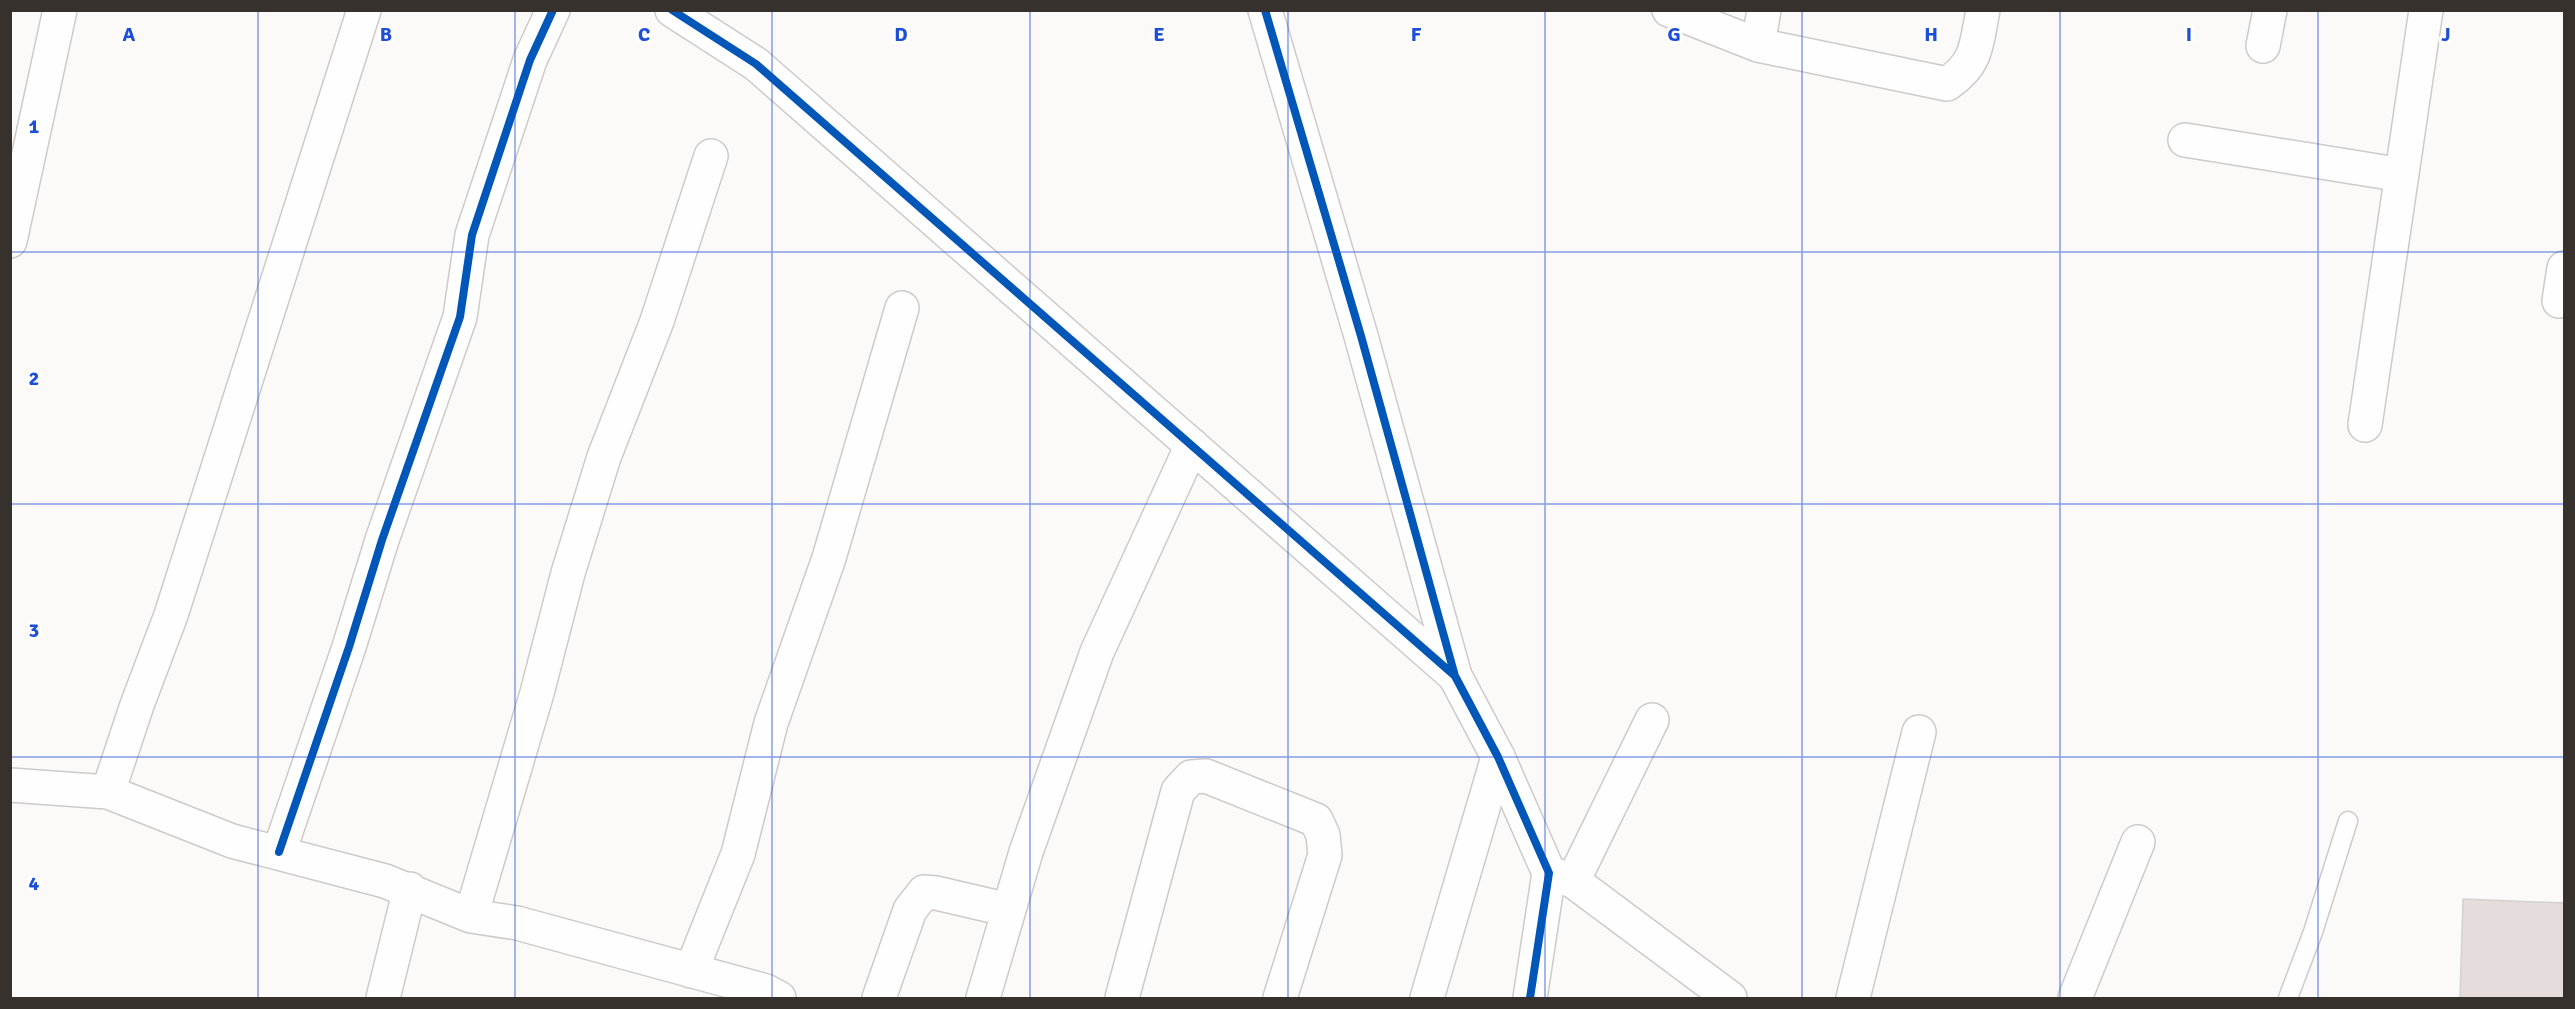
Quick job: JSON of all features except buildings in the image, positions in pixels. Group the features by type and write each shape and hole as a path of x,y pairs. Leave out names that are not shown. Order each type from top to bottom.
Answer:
{"street":[{"path":"10,241 60,10"},
{"path":"108,792 136,705 171,615 364,10"},
{"path":"279,852 349,647 386,528 460,317 475,225 530,60 553,10"},
{"path":"672,10 756,64 1455,676"},
{"path":"1265,10 1361,336 1455,676 1561,877 1690,985 1730,999"},
{"path":"1670,10 1758,45 1947,84 1963,73 1974,54 1983,10"},
{"path":"1758,45 1764,10"},
{"path":"2263,46 2270,10"},
{"path":"2365,425 2426,10"},
{"path":"2185,140 2402,175"},
{"path":"471,916 537,693 567,573 594,488 657,321 711,156"},
{"path":"2559,301 2565,268"},
{"path":"691,971 738,854 771,723 829,558 902,308"},
{"path":"983,999 1026,852 1097,652 1192,445"},
{"path":"1530,999 1561,877 1652,720"},
{"path":"1853,999 1918,732"},
{"path":"1427,999 1498,757"},
{"path":"1122,999 1178,791 1191,777 1206,776 1316,820 1323,835 1324,855 1280,999"},
{"path":"10,785 108,792 232,841 410,889 471,916 517,923 766,991 779,999"},
{"path":"2075,999 2138,842"},
{"path":"383,999 410,889"},
{"path":"879,999 910,910 924,892 1009,910"}],"lane":[{"path":"2288,999 2313,932 2348,821"}],"cycle path":[{"path":"279,852 349,647 382,540 460,317 472,235 530,60 553,10"},
{"path":"672,10 756,64 1455,676"},
{"path":"1265,10 1361,336 1455,676 1498,757 1549,873 1530,998"}]}
